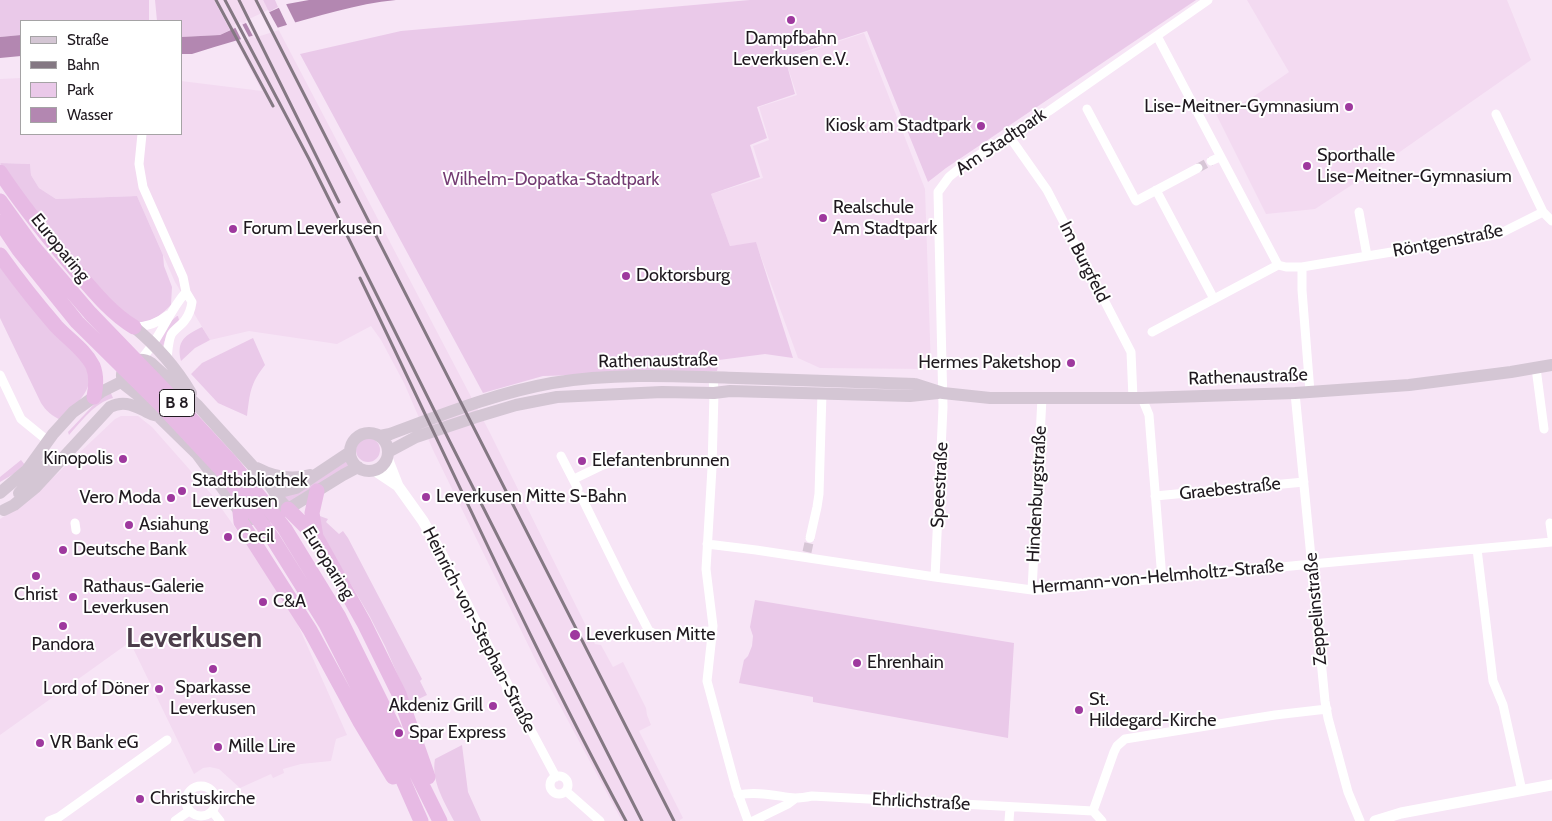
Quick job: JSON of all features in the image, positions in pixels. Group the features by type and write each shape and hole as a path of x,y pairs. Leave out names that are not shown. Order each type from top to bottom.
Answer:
{"highway":[{"path":"0,172 58,250 121,319 138,352"},
{"name":"Europaring","path":"0,201 30,244 78,299 230,461 284,529 339,617 441,821"},
{"name":"Europaring","path":"0,222 19,250 78,322 161,405 221,469 273,539 326,624 388,746 421,820"},
{"path":"0,255 32,299 93,366 95,374 94,397"},
{"path":"121,319 134,327"},
{"path":"84,354 109,367 122,378"},
{"path":"316,537 312,514 317,491"},
{"path":"286,510 316,537 387,668 398,694 441,821"},
{"path":"243,515 241,522 310,630 360,722 421,820"}],"main road":[{"name":"Europaring","path":"134,327 154,343 167,359 190,391 198,406"},
{"name":"Europaring","path":"138,352 198,406 251,464 286,510"},
{"path":"0,494 27,470 48,441 73,412 122,378 125,366 134,359 138,352"},
{"name":"Rathenaustraße","path":"380,436 487,399 553,383 608,377 713,377 915,384 943,393 990,398 1137,398 1295,393 1409,385 1552,365"},
{"path":"122,378 130,390 157,410 158,416 197,454 243,515 263,519 286,510 358,467"},
{"name":"Rathenaustraße","path":"387,455 416,437 516,405 557,397 730,391 914,396 943,393"},
{"path":"52,464 54,446 94,397"},
{"path":"2,511 52,464 98,409 106,404 124,403 144,410 151,416 158,416"},
{"path":"367,433 374,433 380,436 384,440 387,455 382,464 374,470 364,470 358,467 354,463 350,452 351,445 355,439 367,433"},
{"path":"243,515 257,512 264,508 269,501 269,489 284,491 296,488 350,452"},
{"path":"251,464 266,472 294,478 320,472"}],"street":[{"name":"Am Stadtpark","path":"943,393 938,192 949,177 960,168 1049,110 1208,0"},
{"path":"1152,332 1278,265 1157,36"},
{"path":"1087,109 1136,200 1198,168"},
{"path":"1496,114 1543,212 1552,220"},
{"path":"142,135 139,164 143,187 182,277 186,292 192,302 184,322 171,335 167,359"},
{"name":"Im Burgfeld","path":"1009,136 1047,190 1131,352 1137,398 1149,415 1162,579"},
{"path":"1211,161 1220,156"},
{"path":"1156,190 1214,299"},
{"path":"1359,212 1367,256"},
{"name":"Röntgenstraße","path":"1278,265 1302,267 1499,234 1543,212"},
{"path":"1302,267 1310,392"},
{"path":"138,352 154,343 178,300 186,292"},
{"path":"134,327 154,324 172,311"},
{"path":"1536,368 1544,429"},
{"path":"0,375 20,419 48,441"},
{"path":"713,377 712,464 706,578 714,626 706,681 738,795 748,821"},
{"path":"810,538 817,507 822,393"},
{"name":"Speestraße","path":"935,577 943,393"},
{"name":"Zeppelinstraße","path":"1295,393 1327,709 1348,792 1360,821"},
{"name":"Hindenburgstraße","path":"1032,590 1042,398"},
{"name":"Heinrich-von-Stephan-Straße","path":"387,455 398,486 423,521 441,553 509,689 556,777 550,785 553,791 560,793 566,791 600,821"},
{"path":"562,456 649,631 661,637 705,631 713,632"},
{"path":"574,479 616,461 712,464"},
{"name":"Heinrich-von-Stephan-Straße","path":"374,470 398,486"},
{"name":"Graebestraße","path":"1155,496 1304,482"},
{"path":"1550,523 1552,537"},
{"name":"Hermann-von-Helmholtz-Straße","path":"707,544 807,555 935,577 1044,590 1552,542"},
{"path":"1477,549 1493,681 1503,705 1522,791"},
{"path":"1102,821 1093,812 1114,752 1117,746 1125,739 1275,715 1327,709"},
{"path":"49,821 59,817 167,740"},
{"path":"1375,821 1401,813 1552,784"},
{"path":"196,786 206,786 214,792 216,802 212,811 203,816 198,816 189,811 186,802 188,792 196,786"},
{"name":"Ehrlichstraße","path":"738,795 745,793 796,798 812,796 1093,812"},
{"name":"Ehrlichstraße","path":"753,821 788,804 796,798"},
{"path":"1009,821 1010,808"},
{"path":"175,821 189,811"},
{"path":"212,811 220,821"}],"shaded area":[{"path":"214,0 263,0 489,431 595,644 601,645 613,667 623,662 646,708 651,725 639,731 683,818 680,821 622,821 537,663 433,450 404,383 381,340 371,326 337,344 249,331 210,340 175,282 137,196 56,199 39,188 31,175 30,164 0,163 0,79 20,78 20,135 182,135 182,81 262,91"},
{"name":"Lise-Meitner-Gymnasium","path":"1247,0 1507,0 1531,60 1315,209 1266,214 1216,114 1250,99 1289,72"},
{"name":"Realschule Am Stadtpark","path":"864,33 925,189 931,369 820,368 798,358 756,243 730,246 711,194 763,178 753,146 769,140 759,107 797,95 785,59"},
{"path":"121,416 138,416 152,427 212,495 268,574 294,616 347,735 336,739 331,761 301,764 283,769 284,773 273,778 271,774 240,788 219,769 203,768 194,774 130,642 0,735 0,519 17,508 58,473 115,419"}],"green space":[{"path":"0,0 149,0 149,20 20,20 20,35 0,37"},
{"path":"155,0 214,0 230,30 220,35 182,37 182,20 157,20"},
{"path":"263,0 275,0 278,7 269,12"},
{"name":"Wilhelm-Dopatka-Stadtpark","path":"750,0 1196,0 928,182 867,31 785,58 795,94 757,107 767,138 750,145 760,177 711,194 730,246 756,242 793,358 765,354 719,360 717,371 543,376 483,393 300,54 401,31"},
{"path":"0,163 30,164 31,175 39,188 56,199 137,196 163,255 164,266 172,287 171,305 152,320 143,322 138,322 126,315 89,276"},
{"path":"0,266 88,369 90,377 86,391 61,420 50,413 41,403 0,318"},
{"path":"177,316 179,320 168,332 163,346 158,342 171,321"},
{"path":"202,327 210,340 195,348 181,361 180,348 183,340"},
{"path":"253,338 265,365 256,378 252,389 247,416 218,403 191,374 202,363"},
{"path":"110,391 113,398 94,408 69,435 68,432 101,397"},
{"path":"368,438 373,439 379,445 379,455 373,461 368,462 363,461 357,455 356,450 357,445 363,439"},
{"path":"21,460 25,465 0,482 0,477"},
{"path":"346,461 350,466 290,505 283,495"},
{"path":"317,515 328,519 326,522 339,534 343,531 348,538 422,679 420,681 427,695 410,703 369,615 320,532"},
{"path":"755,600 1014,643 1008,738 813,702 813,697 739,683 744,660 752,646 753,636 750,627"},
{"path":"462,745 468,792 481,821 454,821 435,775 435,759"}],"water":[{"path":"309,0 396,0 366,4 337,11 192,54 182,54 182,37 220,35 287,4"},
{"path":"20,35 20,56 0,58 0,37"}],"pier":[{"path":"285,2 296,24 288,27 278,6"},
{"path":"268,10 279,30 254,38 245,21"},
{"path":"241,22 250,39 242,41 234,25"}],"tunnel":[{"path":"1198,168 1211,161"},
{"path":"807,552 810,538"}],"railway":[{"path":"216,0 273,106"},
{"path":"225,0 309,159 642,821"},
{"path":"239,0 339,202"},
{"path":"256,0 674,821"},
{"path":"360,278 556,687 626,821"}],"place":[{"name":"Dampfbahn Leverkusen e.V.","path":"791,20"},
{"name":"Lise-Meitner-Gymnasium","path":"1349,107"},
{"name":"Kiosk am Stadtpark","path":"981,126"},
{"name":"Sporthalle Lise-Meitner-Gymnasium","path":"1307,166"},
{"name":"Realschule Am Stadtpark","path":"823,218"},
{"name":"Forum Leverkusen","path":"233,229"},
{"name":"Doktorsburg","path":"626,276"},
{"name":"Hermes Paketshop","path":"1071,363"},
{"name":"Kinopolis","path":"123,459"},
{"name":"Elefantenbrunnen","path":"582,461"},
{"name":"Stadtbibliothek Leverkusen","path":"182,491"},
{"name":"Leverkusen Mitte S-Bahn","path":"426,497"},
{"name":"Vero Moda","path":"171,498"},
{"name":"Asiahung","path":"129,525"},
{"name":"Cecil","path":"228,537"},
{"name":"Deutsche Bank","path":"63,550"},
{"name":"Christ","path":"36,576"},
{"name":"Rathaus-Galerie Leverkusen","path":"73,597"},
{"name":"C&A","path":"263,602"},
{"name":"Pandora","path":"63,626"},
{"name":"Leverkusen Mitte","path":"575,635"},
{"name":"Ehrenhain","path":"857,663"},
{"name":"Sparkasse Leverkusen","path":"213,669"},
{"name":"Lord of Döner","path":"159,689"},
{"name":"Akdeniz Grill","path":"493,706"},
{"name":"St. Hildegard-Kirche","path":"1079,710"},
{"name":"Spar Express","path":"399,733"},
{"name":"VR Bank eG","path":"40,743"},
{"name":"Mille Lire","path":"218,747"},
{"name":"Christuskirche","path":"140,799"}],"district":[{"name":"Leverkusen","path":"194,639"}]}
